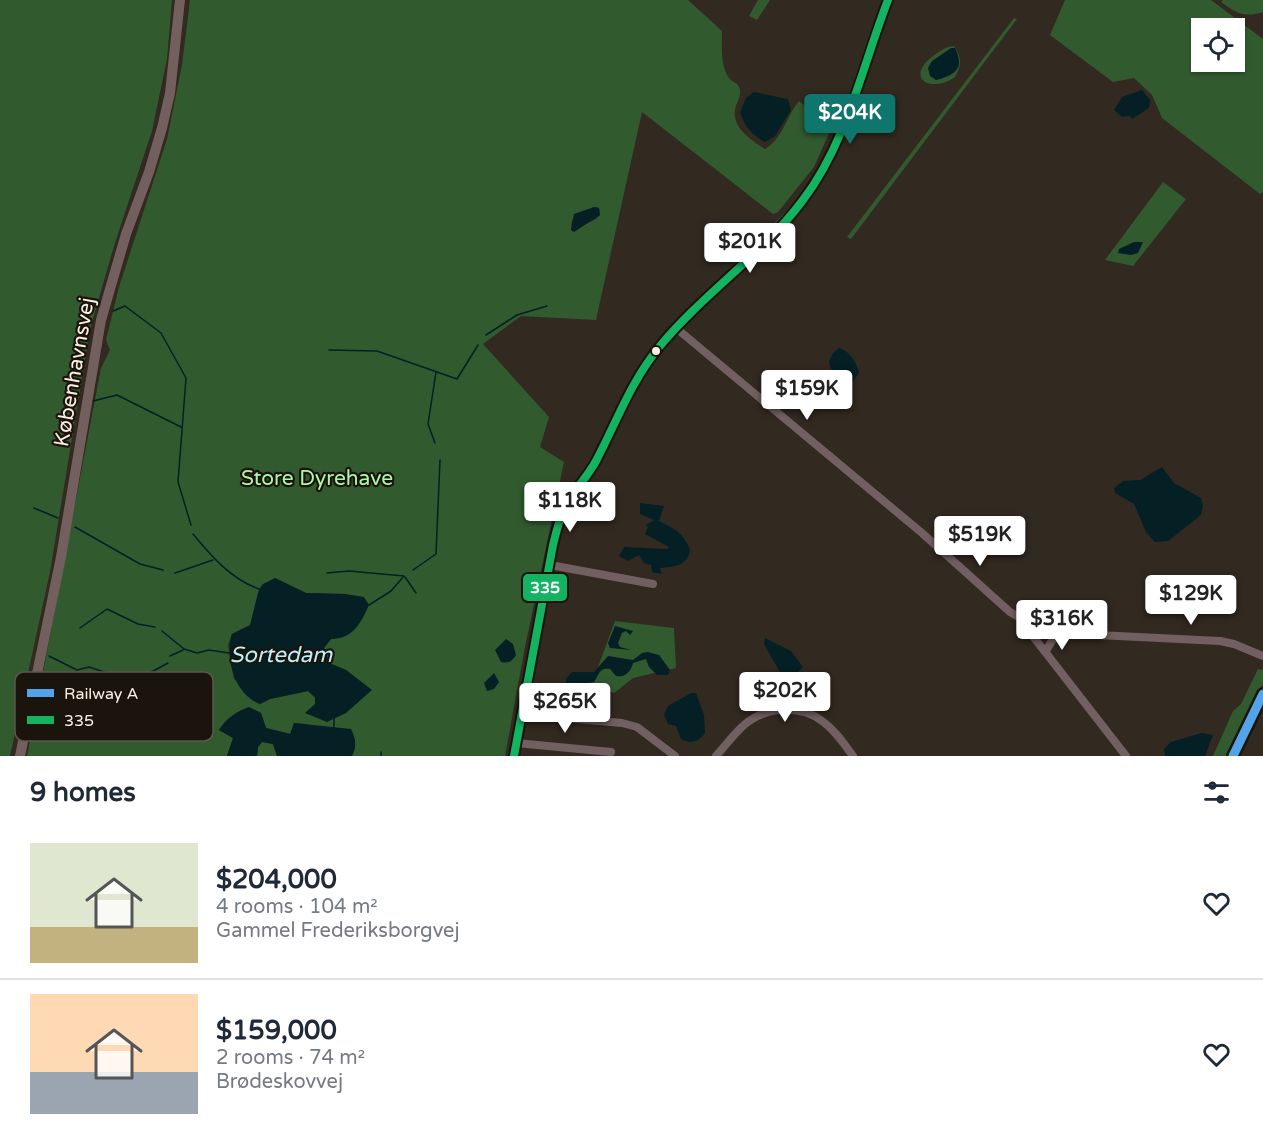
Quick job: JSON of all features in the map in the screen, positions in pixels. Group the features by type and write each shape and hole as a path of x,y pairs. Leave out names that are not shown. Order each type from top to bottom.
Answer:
{"main road":[{"name":"Københavnsvej","path":"38,672 62,557 101,320 126,234 149,172 162,128 172,81 180,0"},
{"name":"Københavnsvej","path":"20,756 23,741"}],"street":[{"path":"514,756 550,565 565,508 595,462 610,428 638,377 661,345 777,231 805,198 823,171 842,132 876,28 888,0"},
{"path":"676,328 913,525 1010,612 1023,620 1036,627 1057,633 1220,641 1263,656"},
{"path":"550,565 652,584"},
{"path":"1023,620 1025,626 1126,756"},
{"path":"1045,652 1057,633"},
{"path":"716,756 752,720 774,711 789,710 807,713 822,720 853,756"},
{"path":"521,714 622,723 637,727 675,756"},
{"path":"516,742 611,752"}],"green space":[{"path":"0,0 172,0 167,59 152,131 114,246 90,329 50,572 28,672 15,672 15,733 10,756 0,756"},
{"name":"Store Dyrehave","path":"190,0 688,0 722,31 724,67 729,78 737,84 740,90 735,117 740,128 749,138 765,149 781,133 799,101 821,118 830,131 814,167 778,212 773,214 642,112 596,320 521,316 483,344 549,417 540,447 564,462 525,647 505,756 352,756 355,749 307,724 294,723 291,734 266,728 261,713 249,707 232,716 219,730 233,738 227,756 27,756 30,741 213,741 213,672 43,672 101,368 110,350 106,340 119,287 167,139 182,65","holes":["594,207 599,208 600,215 596,219 571,230 572,220","275,578 306,593 345,594 331,639 324,648 329,663 346,670 371,690 306,713 315,704 315,698 308,691 270,699 260,704 234,679 228,645 232,634 250,625"]},
{"path":"758,0 770,0 757,20 749,16"},
{"path":"882,0 884,0 870,35 841,126 838,127 869,35"},
{"path":"1065,0 1211,0 1235,18 1191,18 1191,72 1245,72 1245,26 1263,39 1263,192 1260,194 1162,118 1152,95 1134,78 1113,82 1050,35"},
{"path":"1223,0 1263,0 1263,12 1251,15 1241,13 1221,2"},
{"path":"1014,18 1017,19 851,239 847,237"},
{"path":"954,46 960,61 955,77 937,84 924,81 921,71 925,64 940,51"},
{"path":"1163,182 1186,199 1133,266 1105,260"},
{"path":"798,199 776,228 691,308"},
{"path":"615,621 674,628 676,668 633,678 614,693 591,686"},
{"path":"1258,669 1263,670 1263,684 1227,756 1213,756 1233,711 1241,704"},
{"path":"262,742 273,744 277,756 257,756 258,747"}],"water":[{"path":"951,48 955,48 959,66 949,76 936,80 930,76 928,68 932,61"},
{"path":"1142,90 1150,100 1149,108 1132,119 1130,116 1122,117 1114,110 1122,97"},
{"path":"754,92 788,99 791,110 775,136 765,142 749,130 740,112 746,98"},
{"path":"594,207 599,208 600,215 574,232 571,230 574,214"},
{"path":"1134,242 1143,242 1138,253 1131,255 1118,253 1119,249"},
{"path":"839,348 852,357 859,372 853,381 847,384 844,384 830,367 829,361"},
{"path":"1162,467 1174,483 1201,498 1203,506 1201,515 1168,541 1155,542 1146,532 1134,504 1115,493 1114,488 1123,481 1140,480"},
{"path":"640,503 664,506 659,521 678,532 690,550 683,562 675,566 660,568 662,574 652,572 651,565 644,563 639,555 628,561 619,556 624,547 667,549 669,547 645,534 648,527 646,525 654,520 640,514"},
{"name":"Sortedam","path":"275,578 306,593 364,597 369,605 363,618 351,633 331,639 324,648 329,663 346,670 372,690 346,713 327,722 305,713 315,704 315,697 308,691 270,699 260,704 244,693 234,675 229,654 232,634 250,625 259,589 263,584"},
{"path":"615,626 633,631 630,635 626,631 622,633 618,643 620,647 631,650 610,648 608,643"},
{"path":"765,638 791,651 803,667 798,672 781,674 764,644"},
{"path":"506,639 513,644 516,655 510,662 504,663 501,662 495,650"},
{"path":"642,653 659,655 670,670 668,675 657,675 649,667 646,659 633,663 627,674 616,676 610,669 604,669 594,682 588,682 581,690 571,693 565,690 566,679 572,672 594,672 608,656 633,660"},
{"path":"494,673 499,682 494,689 487,691 484,683"},
{"path":"691,693 696,693 704,715 705,733 691,742 681,739 676,726 668,724 664,715 668,706"},
{"name":"Sortedam","path":"249,707 261,713 266,728 290,734 294,723 351,729 355,742 352,756 277,756 273,744 262,742 258,747 257,756 227,756 233,738 219,730 232,716"},
{"path":"1202,733 1213,735 1205,756 1165,756 1164,749 1171,742"}],"waterway":[{"path":"113,311 125,306 161,333 186,378 178,482 191,525"},
{"path":"486,335 517,315 547,306"},
{"path":"329,350 377,351 457,379 478,345"},
{"path":"435,443 428,424 436,372"},
{"path":"93,401 117,395 181,427"},
{"path":"413,570 436,554 440,460"},
{"path":"34,508 58,518"},
{"path":"75,527 140,564 163,570"},
{"path":"193,534 231,573 259,589"},
{"path":"175,573 213,560"},
{"path":"327,573 349,571 404,576"},
{"path":"369,605 391,591 404,576"},
{"path":"405,577 416,593"},
{"path":"80,628 107,609 138,624 155,627"},
{"path":"162,631 184,649 197,653 209,650 229,653"},
{"path":"170,656 183,650"},
{"path":"49,656 77,670 89,667 104,672"},
{"path":"152,672 168,663"},
{"path":"334,717 334,727"}],"rail line":[{"name":"A","path":"1233,756 1263,694"}],"transit line":[{"name":"335","path":"514,756 553,545 567,503 593,466 633,387 660,346 695,309 770,239 803,200 818,178 842,129 888,0"}]}
